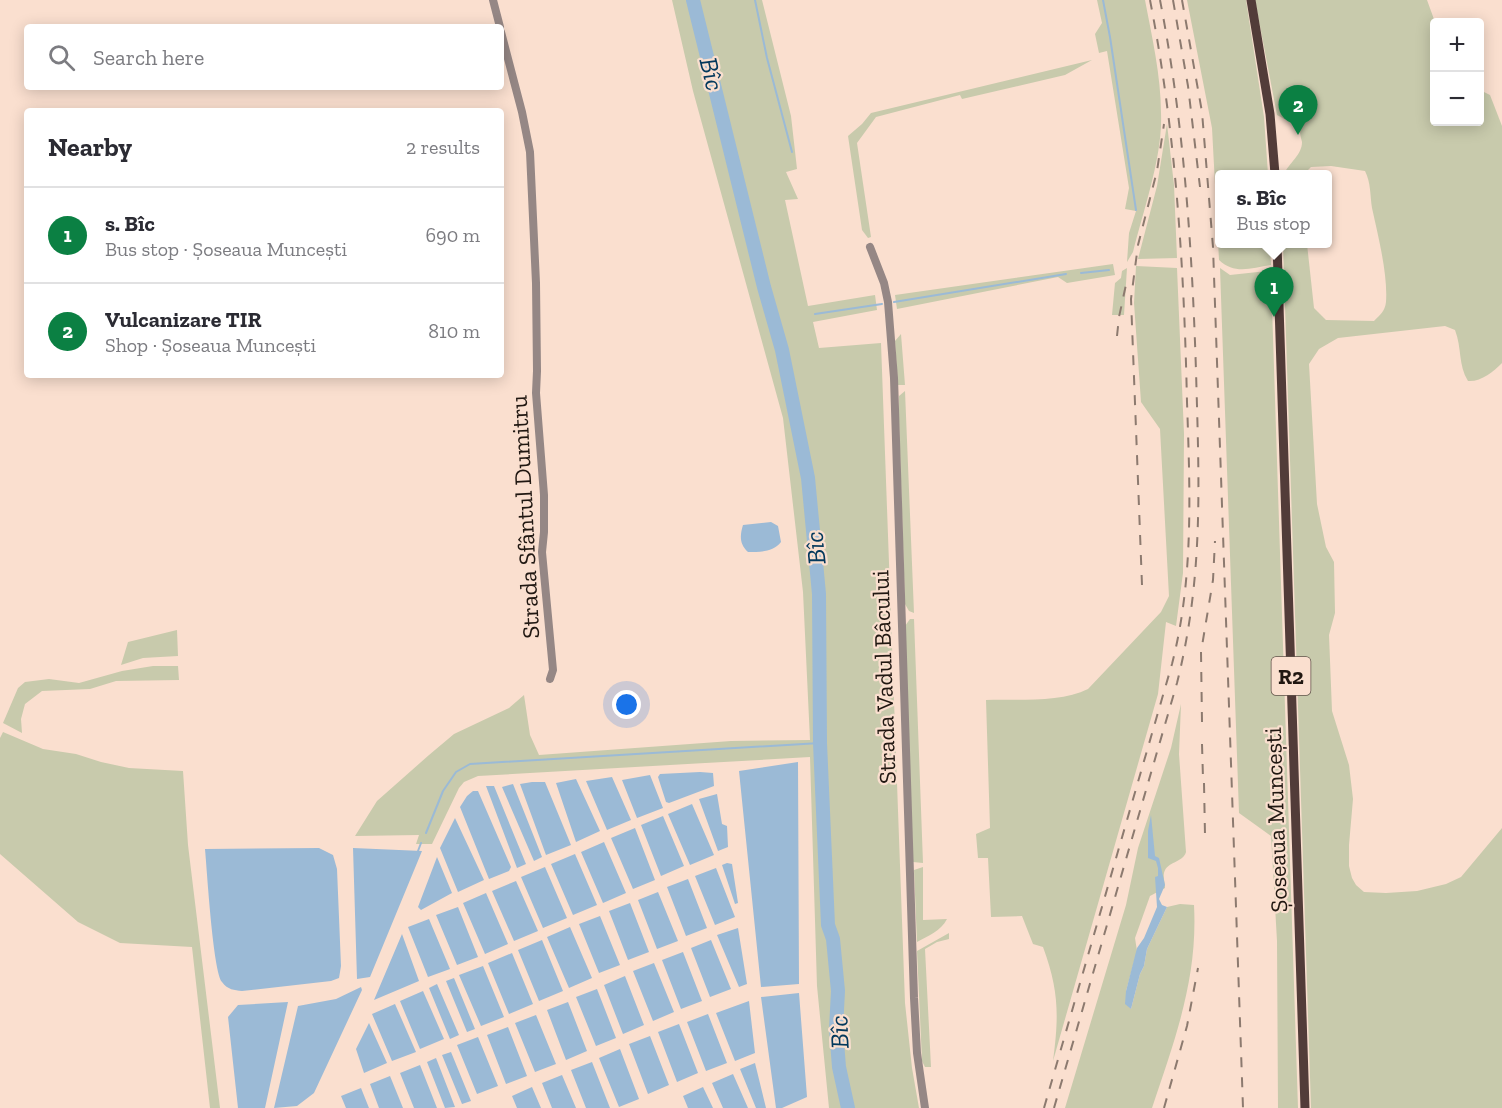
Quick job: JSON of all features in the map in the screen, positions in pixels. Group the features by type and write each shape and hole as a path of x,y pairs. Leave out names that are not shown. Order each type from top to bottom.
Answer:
{"main road":[{"path":"1251,0 1270,114 1275,170"},
{"name":"Șoseaua Muncești","path":"1277,248 1305,1108"}],"street":[{"path":"493,0 499,24"},
{"name":"Strada Sfântul Dumitru","path":"504,43 530,152 536,283 536,393 544,495 542,552 553,670 550,679"},
{"name":"Strada Vadul Bâcului","path":"870,247 884,283 888,302 892,357 914,998 917,1053 925,1108"}],"green space":[{"path":"672,0 762,0 791,116 797,169 786,172 798,199 785,200 808,306 875,295 877,310 813,322 819,348 881,343 905,1003 919,1108 829,1108 817,986 810,757 478,776 464,782 459,788 432,844 416,844 419,835 355,836 377,801 454,734 509,708 524,695 530,735 539,755 731,741 810,740 803,592 783,418 693,91"},
{"path":"1097,0 1145,0 1156,56 1161,99 1161,130 1156,165 1133,252 1127,262 1129,233 1136,211 1125,209 1129,188 1107,51 1099,53 1095,34 1102,23"},
{"path":"1187,0 1246,0 1264,117 1268,170 1215,170 1215,185 1212,128"},
{"path":"1255,0 1427,0 1434,18 1430,18 1430,126 1484,126 1484,92 1490,95 1502,126 1502,363 1482,378 1468,381 1463,369 1455,330 1445,326 1338,338 1319,349 1309,364 1317,504 1326,547 1334,562 1335,613 1329,635 1332,711 1349,765 1353,799 1349,845 1349,866 1352,878 1364,892 1417,891 1446,884 1461,877 1502,828 1502,1108 1311,1108 1283,248 1307,248 1314,308 1326,320 1374,321 1385,308 1386,280 1365,171 1331,166 1311,167 1308,170 1286,170 1298,155 1302,142 1300,131 1296,131 1295,122 1290,122 1277,115"},
{"path":"1092,60 1065,75 962,99 960,95 876,117 857,143 871,237 868,238 862,230 848,136 871,113"},
{"path":"1167,124 1174,185 1177,258 1138,259 1157,186"},
{"path":"1218,248 1270,248 1271,265 1237,269 1219,260"},
{"path":"1113,264 1115,275 1067,283 1058,277 897,309 895,295"},
{"path":"1136,266 1177,268 1184,434 1183,573 1176,626 1166,622 1158,694 1053,1061 1057,1016 1055,990 1043,947 1033,944 1022,916 991,917 988,858 978,858 976,834 990,828 986,700 1052,698 1088,689 1161,612 1169,596 1160,429 1141,402 1134,303"},
{"path":"1127,268 1124,315 1112,315 1115,283 1121,278 1122,271"},
{"path":"1220,268 1230,275 1267,271 1271,275 1298,1108 1278,1108 1277,941 1271,836 1239,813"},
{"path":"901,334 905,385 898,385 895,341"},
{"path":"905,391 914,613 909,611 905,604 899,396"},
{"path":"910,619 914,619 923,863 913,862 905,626"},
{"path":"177,630 178,656 143,658 121,665 128,642"},
{"path":"153,666 178,666 179,680 116,681 90,689 42,691 25,704 21,719 22,733 3,723 18,688 25,682 49,679 79,683 122,671"},
{"path":"1181,704 1179,754 1186,852 1182,858 1166,869 1165,888 1150,896 1135,938 1137,951 1126,991 1127,1004 1131,1009 1147,949 1167,907 1180,904 1194,905 1189,984 1176,1033 1152,1108 1065,1108 1126,905 1138,848 1171,748"},
{"path":"3,732 43,749 76,754 101,762 129,768 183,771 188,845 220,1108 210,1108 192,947 120,943 78,922 0,854 0,738"},
{"path":"923,867 923,920 947,919 938,930 917,942 914,870"},
{"path":"949,933 949,939 937,942 925,949 931,1067 925,1067 922,1061 917,951"}],"water":[{"path":"771,522 778,526 781,542 770,550 748,552 741,539 743,525"},
{"path":"798,762 799,984 761,987 739,771"},
{"path":"713,773 714,786 669,803 666,802 658,777 660,774"},
{"path":"650,775 663,808 637,818 622,780"},
{"path":"612,777 631,820 607,830 586,781"},
{"path":"576,779 600,831 576,842 556,783"},
{"path":"545,782 571,845 546,855 520,784"},
{"path":"513,784 542,857 534,861 502,787"},
{"path":"486,786 494,786 526,864 517,868"},
{"path":"473,791 478,791 511,867 509,871 489,879 460,807"},
{"path":"717,794 722,824 727,826 728,847 718,851 699,799"},
{"path":"692,804 714,855 690,865 668,814"},
{"path":"1151,815 1155,856 1159,858 1165,885 1159,899 1162,905 1167,907 1147,949 1131,1009 1125,1004 1126,991 1137,948 1144,938 1157,907 1155,877 1158,876 1158,868 1156,861 1148,858 1148,831"},
{"path":"663,816 684,866 661,876 641,825"},
{"path":"455,818 484,880 458,892 440,848"},
{"path":"635,828 655,880 633,889 611,838"},
{"path":"604,842 626,893 603,903 581,852"},
{"path":"319,848 333,855 337,869 341,966 339,978 331,981 242,991 227,987 222,982 216,960 205,849"},
{"path":"353,848 422,851 370,977 357,979"},
{"path":"575,854 597,905 573,915 551,864"},
{"path":"437,857 452,893 421,910 418,907"},
{"path":"732,864 738,903 735,904 722,865"},
{"path":"545,867 567,918 543,928 521,877"},
{"path":"716,868 735,917 715,925 695,876"},
{"path":"688,879 707,928 686,936 667,887"},
{"path":"516,881 538,931 514,941 492,891"},
{"path":"658,892 678,941 657,949 638,900"},
{"path":"486,893 508,944 485,954 463,903"},
{"path":"630,903 649,952 628,960 609,911"},
{"path":"458,907 478,957 457,965 436,915"},
{"path":"600,916 620,965 599,973 579,924"},
{"path":"429,919 450,969 428,977 408,927"},
{"path":"570,927 592,978 569,988 547,937"},
{"path":"738,928 747,984 739,987 717,935"},
{"path":"402,934 419,981 374,1000"},
{"path":"542,940 563,991 539,1001 518,950"},
{"path":"711,940 731,989 710,997 691,948"},
{"path":"683,952 702,1001 681,1009 662,960"},
{"path":"512,953 533,1004 509,1014 488,963"},
{"path":"654,963 674,1012 653,1021 633,971"},
{"path":"483,966 504,1017 481,1026 459,975"},
{"path":"625,976 644,1025 623,1034 604,985"},
{"path":"454,978 475,1029 467,1032 446,981"},
{"path":"437,984 459,1035 450,1039 429,988"},
{"path":"361,987 362,990 314,1093 297,1106 274,1108 298,1006 336,999"},
{"path":"597,989 616,1038 596,1046 576,997"},
{"path":"423,991 444,1039 420,1049 400,1001"},
{"path":"799,993 807,1097 782,1108 776,1108 761,997"},
{"path":"749,1001 755,1053 735,1061 716,1013"},
{"path":"288,1002 265,1108 238,1108 228,1017 238,1005"},
{"path":"568,1002 587,1051 566,1060 547,1010"},
{"path":"395,1004 416,1052 392,1061 372,1014"},
{"path":"708,1014 727,1063 706,1071 687,1022"},
{"path":"536,1015 556,1064 535,1072 515,1023"},
{"path":"369,1023 387,1063 364,1073 356,1049"},
{"path":"679,1024 698,1073 677,1082 658,1032"},
{"path":"508,1027 527,1076 506,1084 487,1035"},
{"path":"650,1036 669,1085 648,1094 629,1044"},
{"path":"478,1037 498,1086 477,1094 457,1045"},
{"path":"620,1049 639,1099 619,1107 599,1058"},
{"path":"451,1052 471,1101 462,1104 442,1055"},
{"path":"436,1058 455,1107 445,1108 427,1062"},
{"path":"592,1062 610,1108 586,1108 571,1070"},
{"path":"755,1063 766,1108 756,1108 740,1069"},
{"path":"420,1065 437,1108 414,1108 400,1073"},
{"path":"733,1074 748,1108 723,1108 712,1083"},
{"path":"562,1075 576,1108 552,1108 542,1083"},
{"path":"390,1076 403,1108 379,1108 370,1084"},
{"path":"532,1087 541,1108 517,1108 512,1096"},
{"path":"703,1087 713,1108 688,1108 683,1096"},
{"path":"361,1088 369,1108 346,1108 341,1096"}],"waterway":[{"name":"Bîc","path":"693,0 764,287 782,350 808,478 819,594 820,743 828,925 833,939 838,991 836,1029 839,1067 848,1108"},
{"path":"755,0 767,58 792,152"},
{"path":"1103,0 1136,210"},
{"path":"1081,273 1109,270"},
{"path":"894,302 1066,274"},
{"path":"815,314 882,304"},
{"path":"426,833 443,791 456,772 470,764 820,743"},
{"path":"418,851 421,843"}],"railway":[{"path":"1044,1108 1172,664 1184,599 1189,534 1189,468 1181,251 1166,100 1150,0"},
{"path":"1054,1108 1177,683 1186,643 1196,566 1198,451 1189,232 1181,139 1160,0"},
{"path":"1173,0 1188,86 1200,187"},
{"path":"1182,0 1202,112 1213,247 1243,1108"},
{"path":"1142,585 1131,299 1138,245 1157,171 1164,124"},
{"path":"1117,336 1127,280"},
{"path":"1202,722 1201,652 1213,580 1215,541"},
{"path":"1202,744 1203,778"},
{"path":"1204,783 1205,835"},
{"path":"1164,1108 1187,1026 1198,968"}],"place":[{"name":"Vulcanizare TIR","path":"1298,135"},
{"name":"s. Bîc","path":"1274,317"}]}
